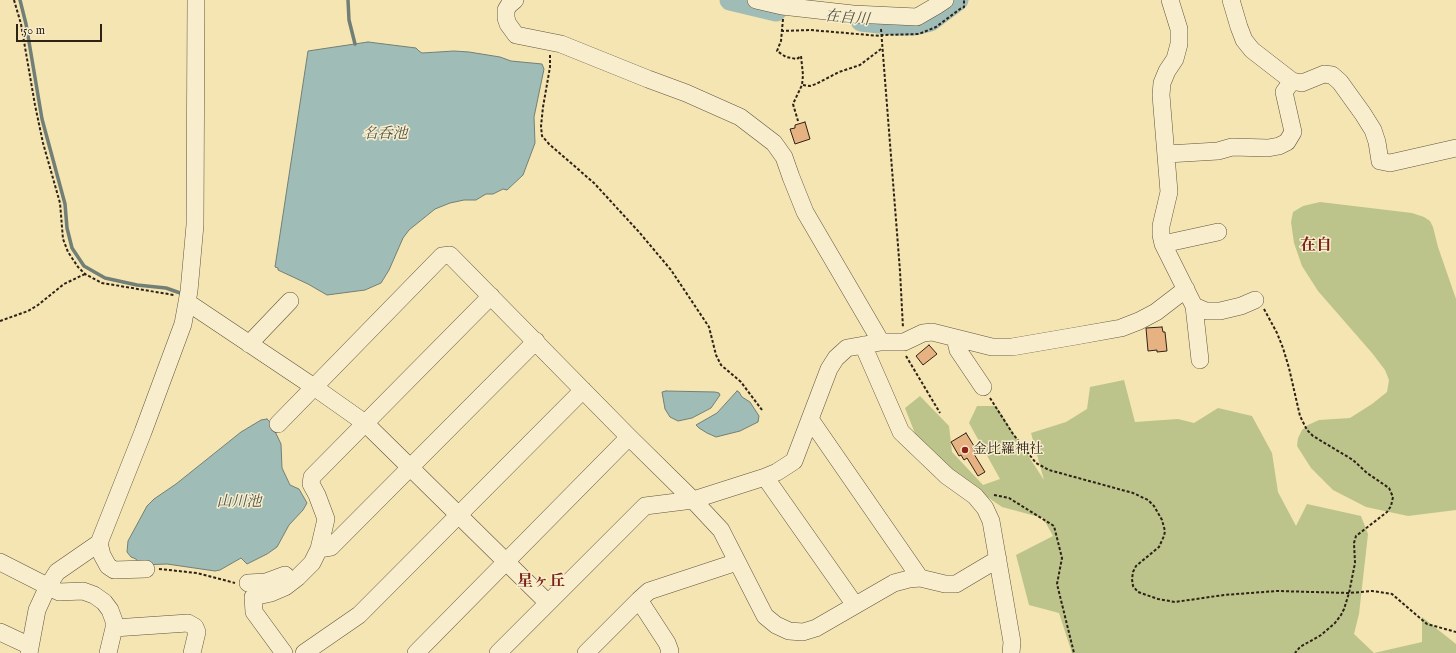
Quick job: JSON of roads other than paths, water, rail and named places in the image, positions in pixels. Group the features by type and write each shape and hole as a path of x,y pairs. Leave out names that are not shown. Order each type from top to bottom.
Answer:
{"street":[{"path":"0,632 30,650 37,610 48,586 57,572 90,551 99,543 165,373 182,324 187,302 195,224 196,0"},
{"path":"515,0 506,10 506,18 508,24 516,35 561,44 686,93 740,117 774,143 784,157 805,212 881,342"},
{"path":"756,0 784,6 853,14 917,17 945,0"},
{"path":"1170,0 1179,29 1179,44 1175,59 1167,71 1162,83 1161,95 1169,192 1160,226 1163,244 1194,306 1200,360"},
{"path":"1231,0 1238,27 1248,45 1252,50 1292,81 1302,83 1324,74 1332,75 1340,82 1373,130 1377,142 1380,161 1390,163 1456,148"},
{"path":"1167,154 1218,151 1232,147 1268,148 1279,146 1287,142 1293,132 1284,92 1292,81"},
{"path":"1163,244 1218,232"},
{"path":"278,424 442,256 450,255 721,530 765,616 776,625 789,630 803,632 816,628 894,583 920,578 945,584 956,584 998,559"},
{"path":"498,653 646,506 693,500 765,477 777,472 794,461 829,369 836,358 847,348 881,342 904,342 923,333 932,332 992,347 1012,347 1121,328 1156,312 1186,289"},
{"path":"284,653 254,612 253,597 270,593 285,587 312,563 319,549 326,520 317,495 311,484 312,477 491,296"},
{"path":"1194,306 1206,311 1220,311 1241,306 1255,300"},
{"path":"249,344 290,301"},
{"path":"187,302 365,423 548,603"},
{"path":"955,338 958,350 983,387"},
{"path":"319,549 331,547 536,341"},
{"path":"863,345 901,432 947,476 975,496 985,508 991,521 998,559 1012,642 1011,653"},
{"path":"304,653 359,615 583,390"},
{"path":"810,419 920,578"},
{"path":"416,653 629,438"},
{"path":"765,477 855,605"},
{"path":"99,543 102,556 108,566 114,570 146,569"},
{"path":"0,562 59,592 83,591 94,595 104,602 110,610 114,621 114,628 108,653"},
{"path":"586,653 649,591 737,562"},
{"path":"248,583 266,582 278,579 290,572 303,572"},
{"path":"639,600 668,643 669,653"},
{"path":"114,628 188,622 195,627 197,632 192,653"}],"water":[{"name":"名呑池","path":"368,42 416,48 422,53 454,51 469,52 500,57 511,61 542,64 544,69 534,117 535,143 523,175 507,190 503,189 493,194 486,194 476,200 464,200 450,203 435,209 409,230 403,238 389,270 381,283 365,290 327,295 278,270 278,268 275,267 308,51"},
{"path":"737,391 742,397 750,402 759,416 758,422 740,431 716,437 707,433 696,425 717,413"},
{"path":"662,392 715,392 719,393 720,395 711,408 692,418 678,421 670,417 665,409"},
{"name":"山川池","path":"267,419 271,423 281,444 282,468 290,485 299,489 307,503 303,510 289,525 277,547 247,564 241,558 220,570 215,571 167,564 140,565 136,559 131,557 127,552 128,541 147,506 241,432 261,420"}],"waterway":[{"path":"20,0 26,24 42,119 65,204 67,228 72,248 84,266 105,278 137,285 166,288 183,294"},
{"path":"348,0 349,20 355,44"},
{"name":"在自川","path":"730,0 776,11"},
{"name":"在自川","path":"861,21 897,25 914,25 930,21 958,0"}],"place":[{"name":"金比羅神社","path":"965,450"}],"district":[{"name":"在自","path":"1316,247"},
{"name":"星ヶ丘","path":"541,583"}]}
